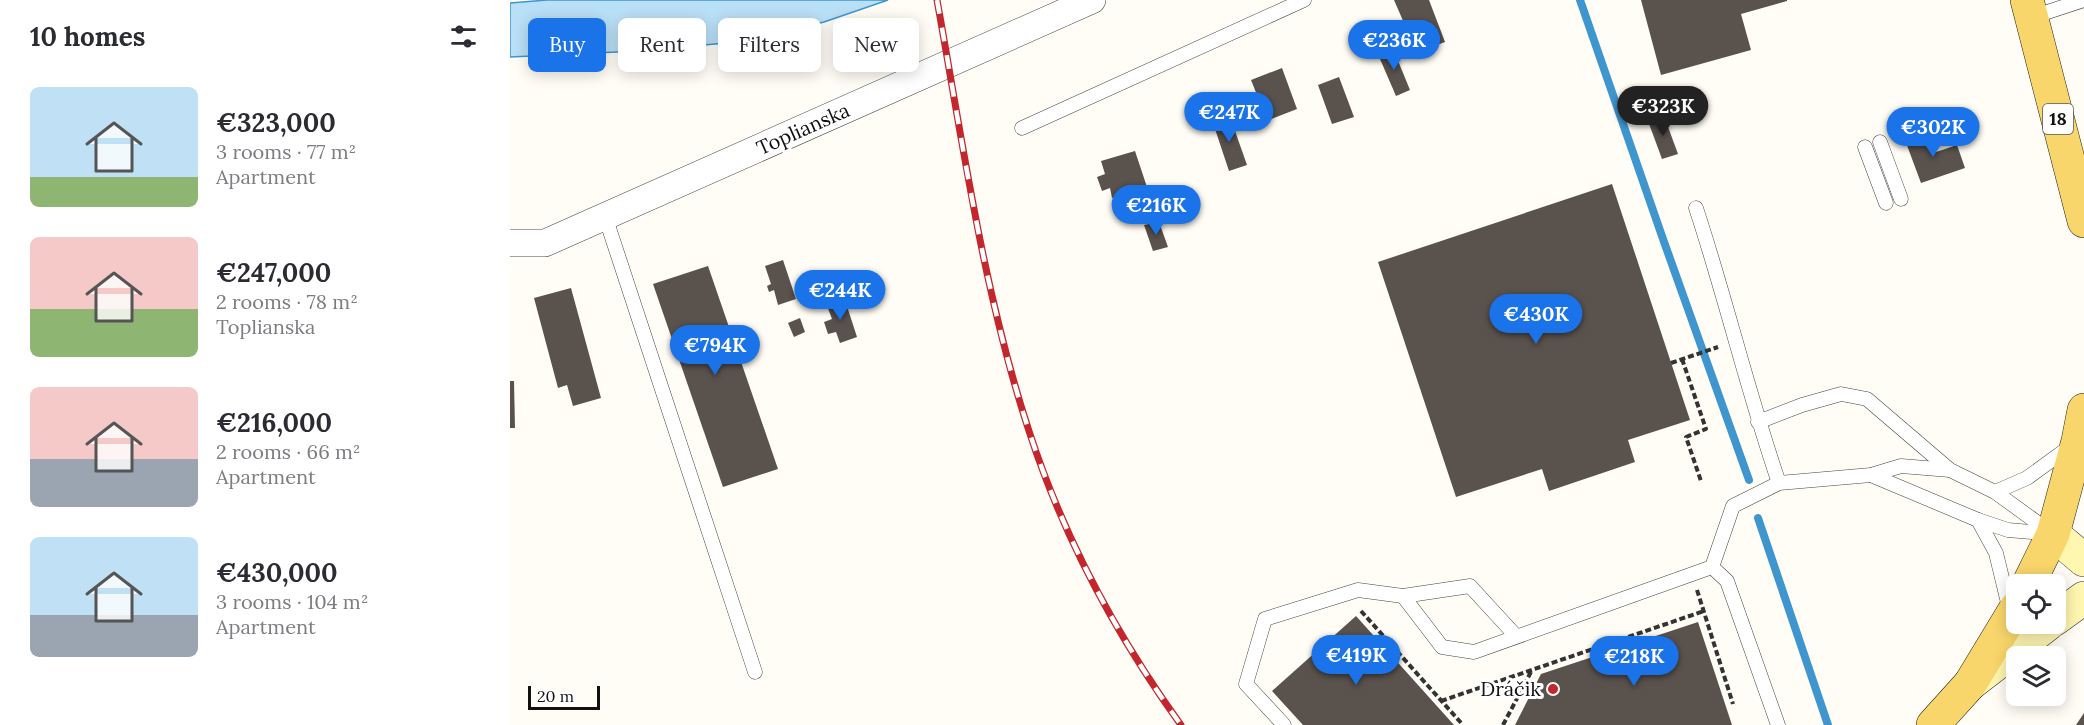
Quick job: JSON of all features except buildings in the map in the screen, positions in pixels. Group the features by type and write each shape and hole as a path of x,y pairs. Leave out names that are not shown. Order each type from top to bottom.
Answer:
{"main road":[{"name":"18","path":"2029,8 2084,221"},
{"path":"2037,574 2068,534 2081,425"},
{"path":"1933,725 1970,684 2006,626"}],"street":[{"name":"Toplianska","path":"510,243 545,243 1092,0"},
{"path":"2068,534 2084,560"},
{"path":"2066,611 2084,598"},
{"path":"1970,684 2035,634"}],"lane":[{"path":"1022,128 1304,0"},
{"path":"2029,8 2084,0"},
{"path":"1880,142 1901,199"},
{"path":"1865,147 1886,203"},
{"path":"1696,208 1730,315 1758,422 1779,483"},
{"path":"605,216 755,672"},
{"path":"1758,422 1802,405 1841,394 1867,399 1950,470 1995,492 2068,534"},
{"path":"1995,492 2027,478 2081,425"},
{"path":"1712,567 1733,506 1779,483 1871,475 1901,466 1950,470"},
{"path":"1871,475 1978,520 2008,530 2068,534"},
{"path":"1978,520 1996,553 2006,586"},
{"path":"1403,596 1442,647 1474,652 1712,567"},
{"path":"1712,567 1727,581 1778,725"},
{"path":"1284,725 1246,684 1265,619 1358,591 1403,596 1470,585 1516,636"}],"path":[{"path":"1671,363 1716,347"},
{"path":"1682,359 1706,429 1686,437 1701,481"},
{"path":"1697,589 1733,704"},
{"path":"1361,611 1463,725"},
{"path":"1441,701 1704,612"},
{"path":"1503,725 1532,670"}],"water":[{"path":"547,0 888,0 821,23 821,18 718,18 718,44 706,45 706,18 618,18 618,52 606,52 606,18 528,18 528,56 510,57 510,3"}],"waterway":[{"path":"1580,0 1749,480"},
{"path":"1758,518 1828,725"}],"railway":[{"path":"937,0 965,163 987,271 999,325 1029,431 1058,509 1093,584 1135,656 1181,725"}],"place":[{"name":"Dráčik","path":"1553,689"}]}
